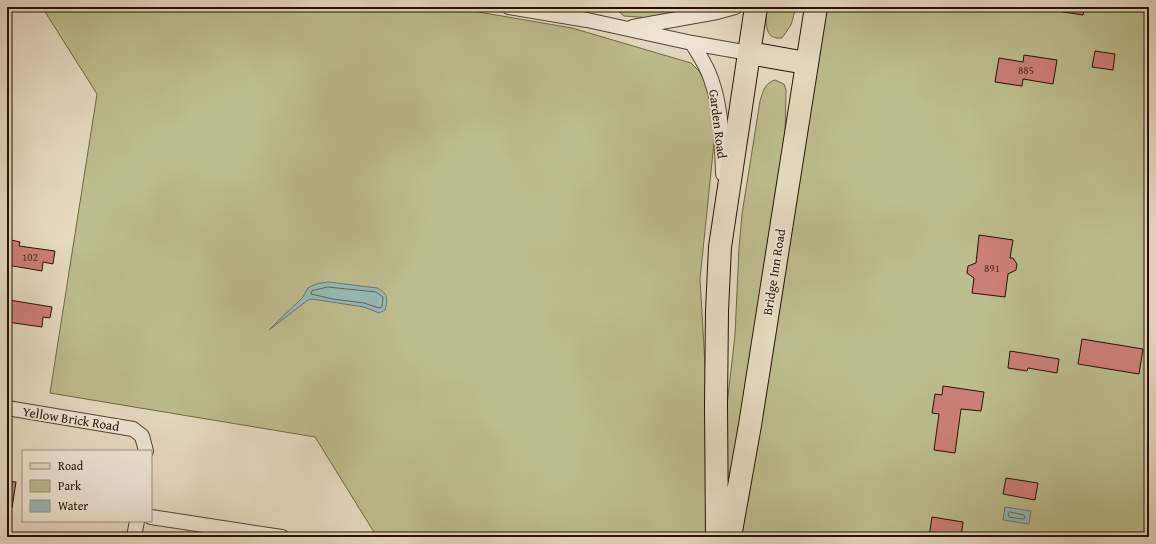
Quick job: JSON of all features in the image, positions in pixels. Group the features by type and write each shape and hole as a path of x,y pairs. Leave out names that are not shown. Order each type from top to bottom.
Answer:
{"main road":[{"path":"717,537 717,311 720,247 724,211 750,54 756,7"},
{"name":"Bridge Inn Road","path":"730,537 751,418 816,7"},
{"path":"750,54 806,63"}],"street":[{"path":"509,7 628,28 692,43 750,54"},
{"path":"628,28 717,12 735,7"},
{"name":"Garden Road","path":"692,43 707,68 717,98 722,144 724,211"},
{"name":"Yellow Brick Road","path":"7,408 133,429 142,436 146,450"},
{"path":"152,516 282,537"},
{"path":"134,537 137,522"}],"green space":[{"path":"42,7 449,7 572,28 691,63 699,71 705,81 709,93 715,133 700,279 706,382 706,537 377,537 315,437 50,393 97,94"},
{"path":"617,7 708,7 651,18 624,16 616,9"},
{"path":"767,7 796,7 791,25 782,38 776,38 769,33 766,23"},
{"path":"826,7 1149,7 1149,537 740,537"},
{"path":"775,80 784,84 786,90 785,139 728,501 726,414 735,335 742,214 760,101 763,91 767,85"}],"water":[{"path":"328,282 377,288 385,294 387,303 385,310 379,313 364,307 312,299 308,300 269,330 303,297 308,288 316,284"},
{"path":"1005,507 1031,511 1029,524 1003,520"}],"building":[{"path":"1045,7 1085,7 1083,15 1044,9"},
{"path":"1095,51 1115,54 1113,70 1092,67"},
{"path":"1024,55 1057,60 1053,84 1023,79 1022,86 995,82 999,58 1023,62"},
{"path":"979,235 1013,240 1010,258 1013,258 1017,264 1016,270 1008,274 1005,297 972,293 974,278 967,273 968,266 976,263"},
{"path":"7,239 20,242 19,246 55,251 53,264 43,262 42,271 7,265"},
{"path":"7,294 10,295 9,300 52,307 50,318 43,317 42,327 7,322"},
{"path":"1082,339 1143,349 1139,374 1078,364"},
{"path":"1010,351 1059,359 1057,373 1028,368 1027,371 1008,368"},
{"path":"943,386 984,392 981,411 961,409 955,453 934,450 939,414 932,413 935,394 942,395"},
{"path":"1006,478 1038,483 1035,500 1003,494"},
{"path":"7,481 16,482 12,508 7,508"},
{"path":"932,517 963,522 961,537 929,537"}]}
